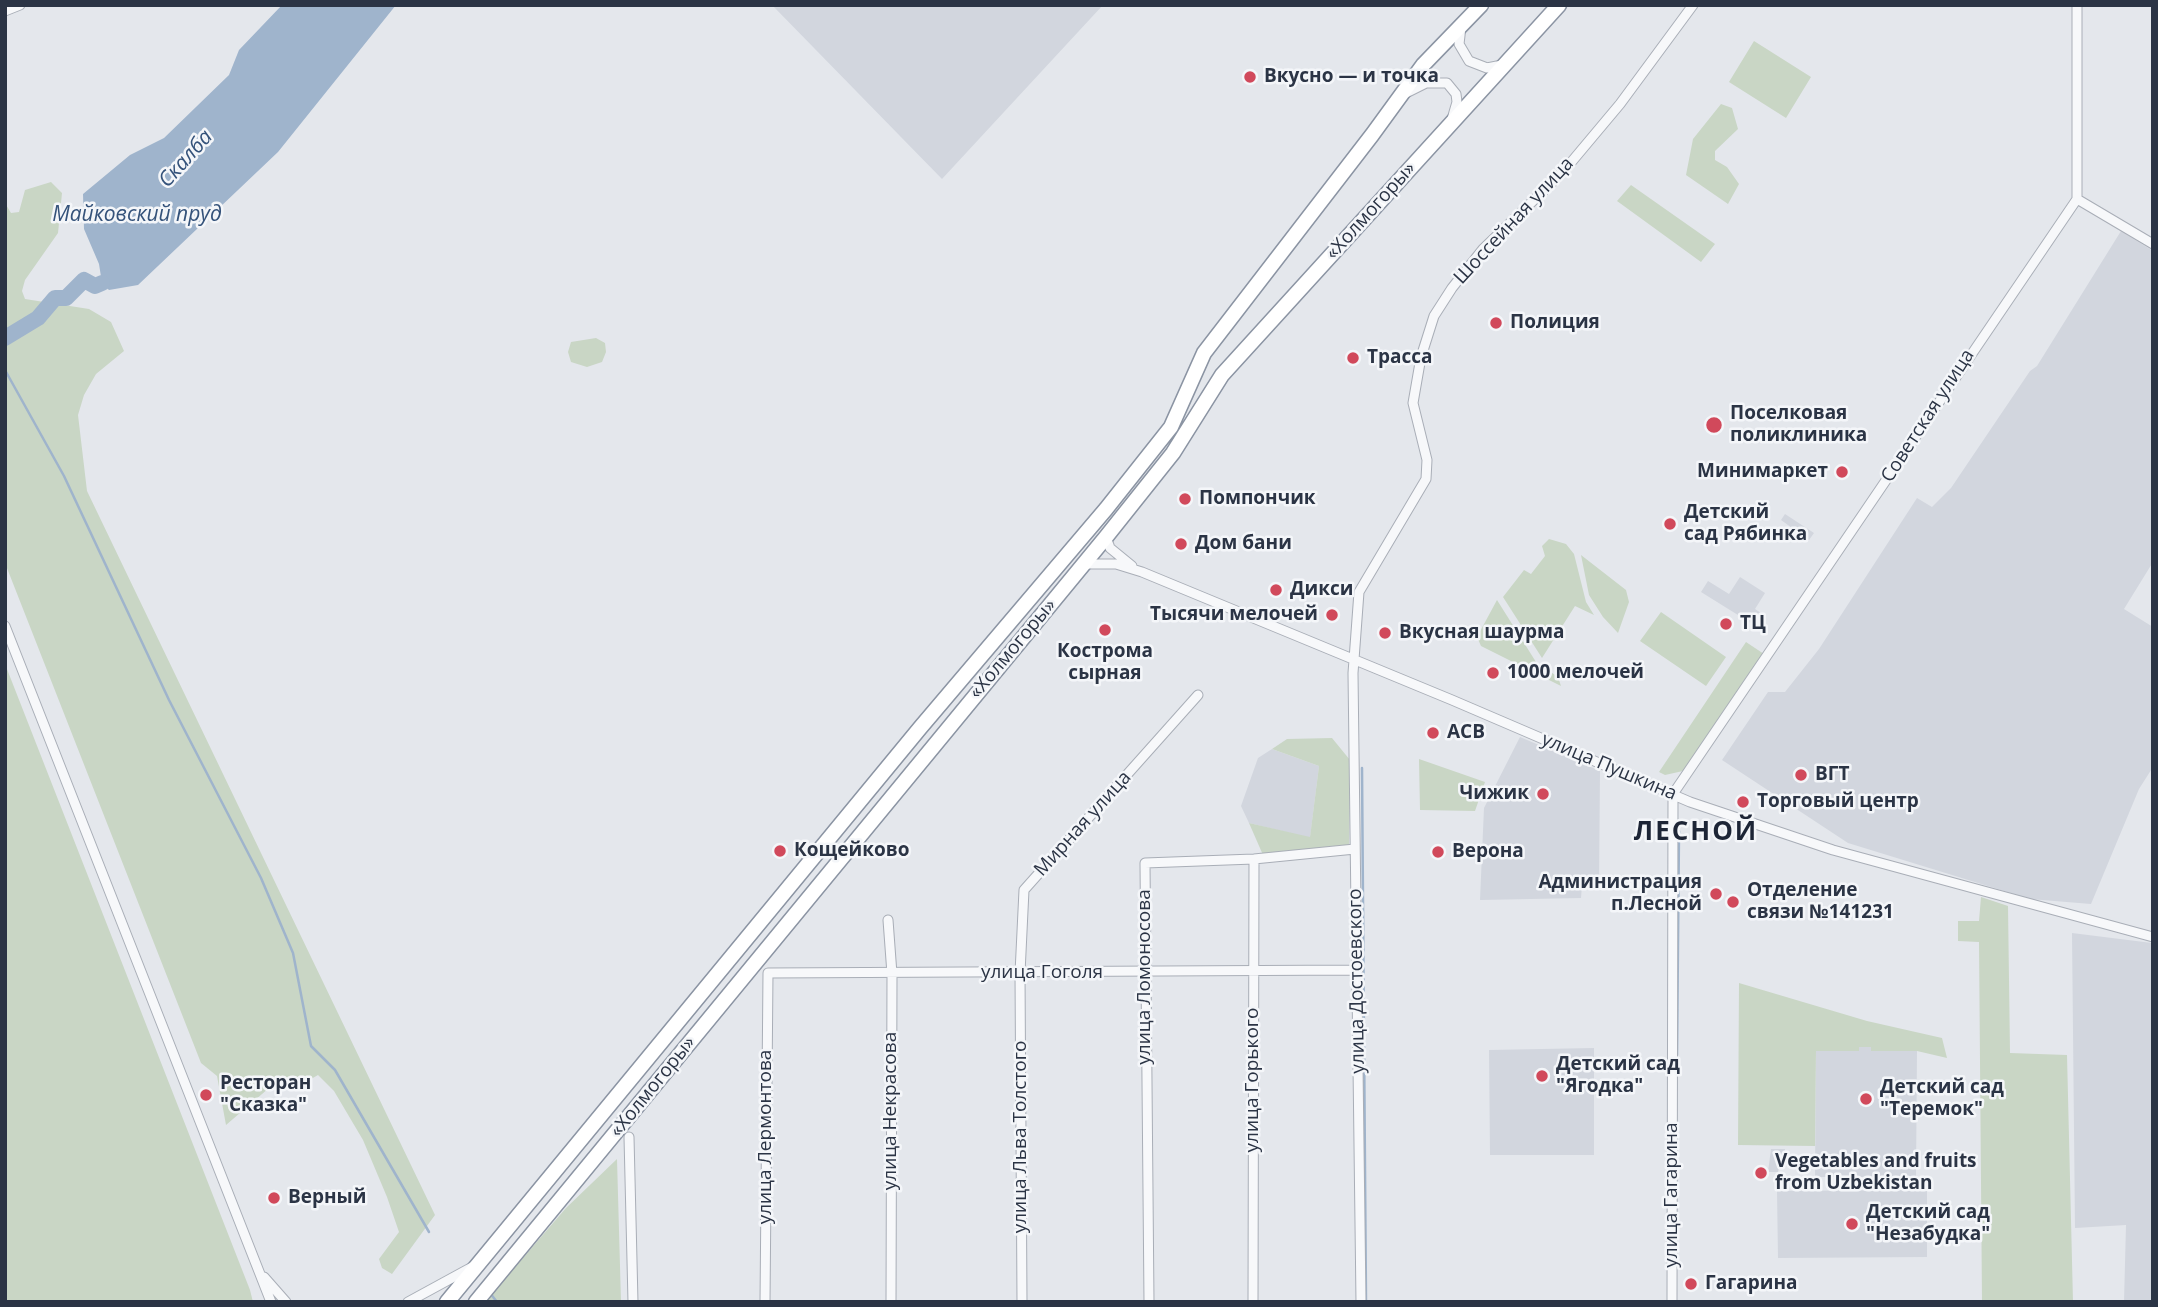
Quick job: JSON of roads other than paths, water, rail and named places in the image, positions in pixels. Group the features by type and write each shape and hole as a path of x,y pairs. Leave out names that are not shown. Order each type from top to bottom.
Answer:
{"highway":[{"name":"«Холмогоры»","path":"447,1302 1171,428 1204,353 1423,65 1481,5"},
{"name":"«Холмогоры»","path":"475,1302 1106,537 1172,453 1222,375 1559,5"}],"street":[{"path":"5,11 20,5"},
{"name":"Шоссейная улица","path":"1354,659 1359,592 1426,479 1427,460 1413,403 1421,357 1434,316 1483,249 1563,172 1620,104 1693,5"},
{"path":"2077,5 2077,199 2153,244"},
{"path":"1466,19 1458,37 1461,50 1469,61 1487,68 1500,66 1510,58"},
{"path":"1401,96 1426,83 1447,83 1456,94 1457,102 1446,130"},
{"name":"Советская улица","path":"1673,794 1858,523 1966,358 2077,199"},
{"path":"1106,537 1110,548 1120,559 1142,572"},
{"path":"1083,565 1116,564 1142,572"},
{"name":"улица Пушкина","path":"1142,572 1673,794 1833,850 2153,937"},
{"path":"5,626 271,1302"},
{"name":"улица Достоевского","path":"1354,659 1361,1302"},
{"name":"Мирная улица","path":"1020,973 1024,890 1198,695"},
{"name":"улица Гагарина","path":"1672,1302 1673,794"},
{"name":"улица Ломоносова","path":"1149,1302 1145,863 1254,859 1355,849"},
{"name":"улица Горького","path":"1253,1302 1254,859"},
{"name":"улица Некрасова","path":"888,920 891,974 891,1302"},
{"name":"улица Гоголя","path":"768,973 1358,970"},
{"name":"улица Лермонтова","path":"765,1302 768,973"},
{"name":"улица Льва Толстого","path":"1020,973 1022,1302"},
{"path":"629,1137 633,1302"},
{"path":"408,1302 478,1263"},
{"path":"258,1270 286,1302"}],"water":[{"name":"Майковский пруд","path":"282,5 396,5 278,152 138,285 109,290 102,283 99,264 84,229 83,194 130,155 164,138 229,75 239,50"}],"waterway":[{"name":"Скалба","path":"5,338 38,318 55,298 66,298 84,280 95,286 102,283"},
{"path":"5,370 64,476 169,700 261,878 293,953 311,1046 335,1070 429,1232"},
{"path":"1362,768 1366,1302"},
{"path":"1677,1055 1679,831"},
{"path":"490,1293 497,1302"}],"place":[{"name":"Вкусно — и точка","path":"1250,77"},
{"name":"Полиция","path":"1496,323"},
{"name":"Трасса","path":"1353,358"},
{"name":"Поселковая поликлиника","path":"1714,425"},
{"name":"Минимаркет","path":"1842,472"},
{"name":"Помпончик","path":"1185,499"},
{"name":"Детский сад Рябинка","path":"1670,524"},
{"name":"Дом бани","path":"1181,544"},
{"name":"Дикси","path":"1276,590"},
{"name":"Тысячи мелочей","path":"1332,615"},
{"name":"ТЦ","path":"1726,624"},
{"name":"Кострома сырная","path":"1105,630"},
{"name":"Вкусная шаурма","path":"1385,633"},
{"name":"1000 мелочей","path":"1493,673"},
{"name":"АСВ","path":"1433,733"},
{"name":"ВГТ","path":"1801,775"},
{"name":"Чижик","path":"1543,794"},
{"name":"Торговый центр","path":"1743,802"},
{"name":"Кощейково","path":"780,851"},
{"name":"Верона","path":"1438,852"},
{"name":"Администрация п.Лесной","path":"1716,894"},
{"name":"Отделение связи №141231","path":"1733,902"},
{"name":"Детский сад \"Ягодка\"","path":"1542,1076"},
{"name":"Ресторан \"Сказка\"","path":"206,1095"},
{"name":"Детский сад \"Теремок\"","path":"1866,1099"},
{"name":"Vegetables and fruits from Uzbekistan","path":"1761,1173"},
{"name":"Верный","path":"274,1198"},
{"name":"Детский сад \"Незабудка\"","path":"1852,1224"},
{"name":"Гагарина","path":"1691,1284"}],"district":[{"name":"ЛЕСНОЙ","path":"1696,833"}]}
